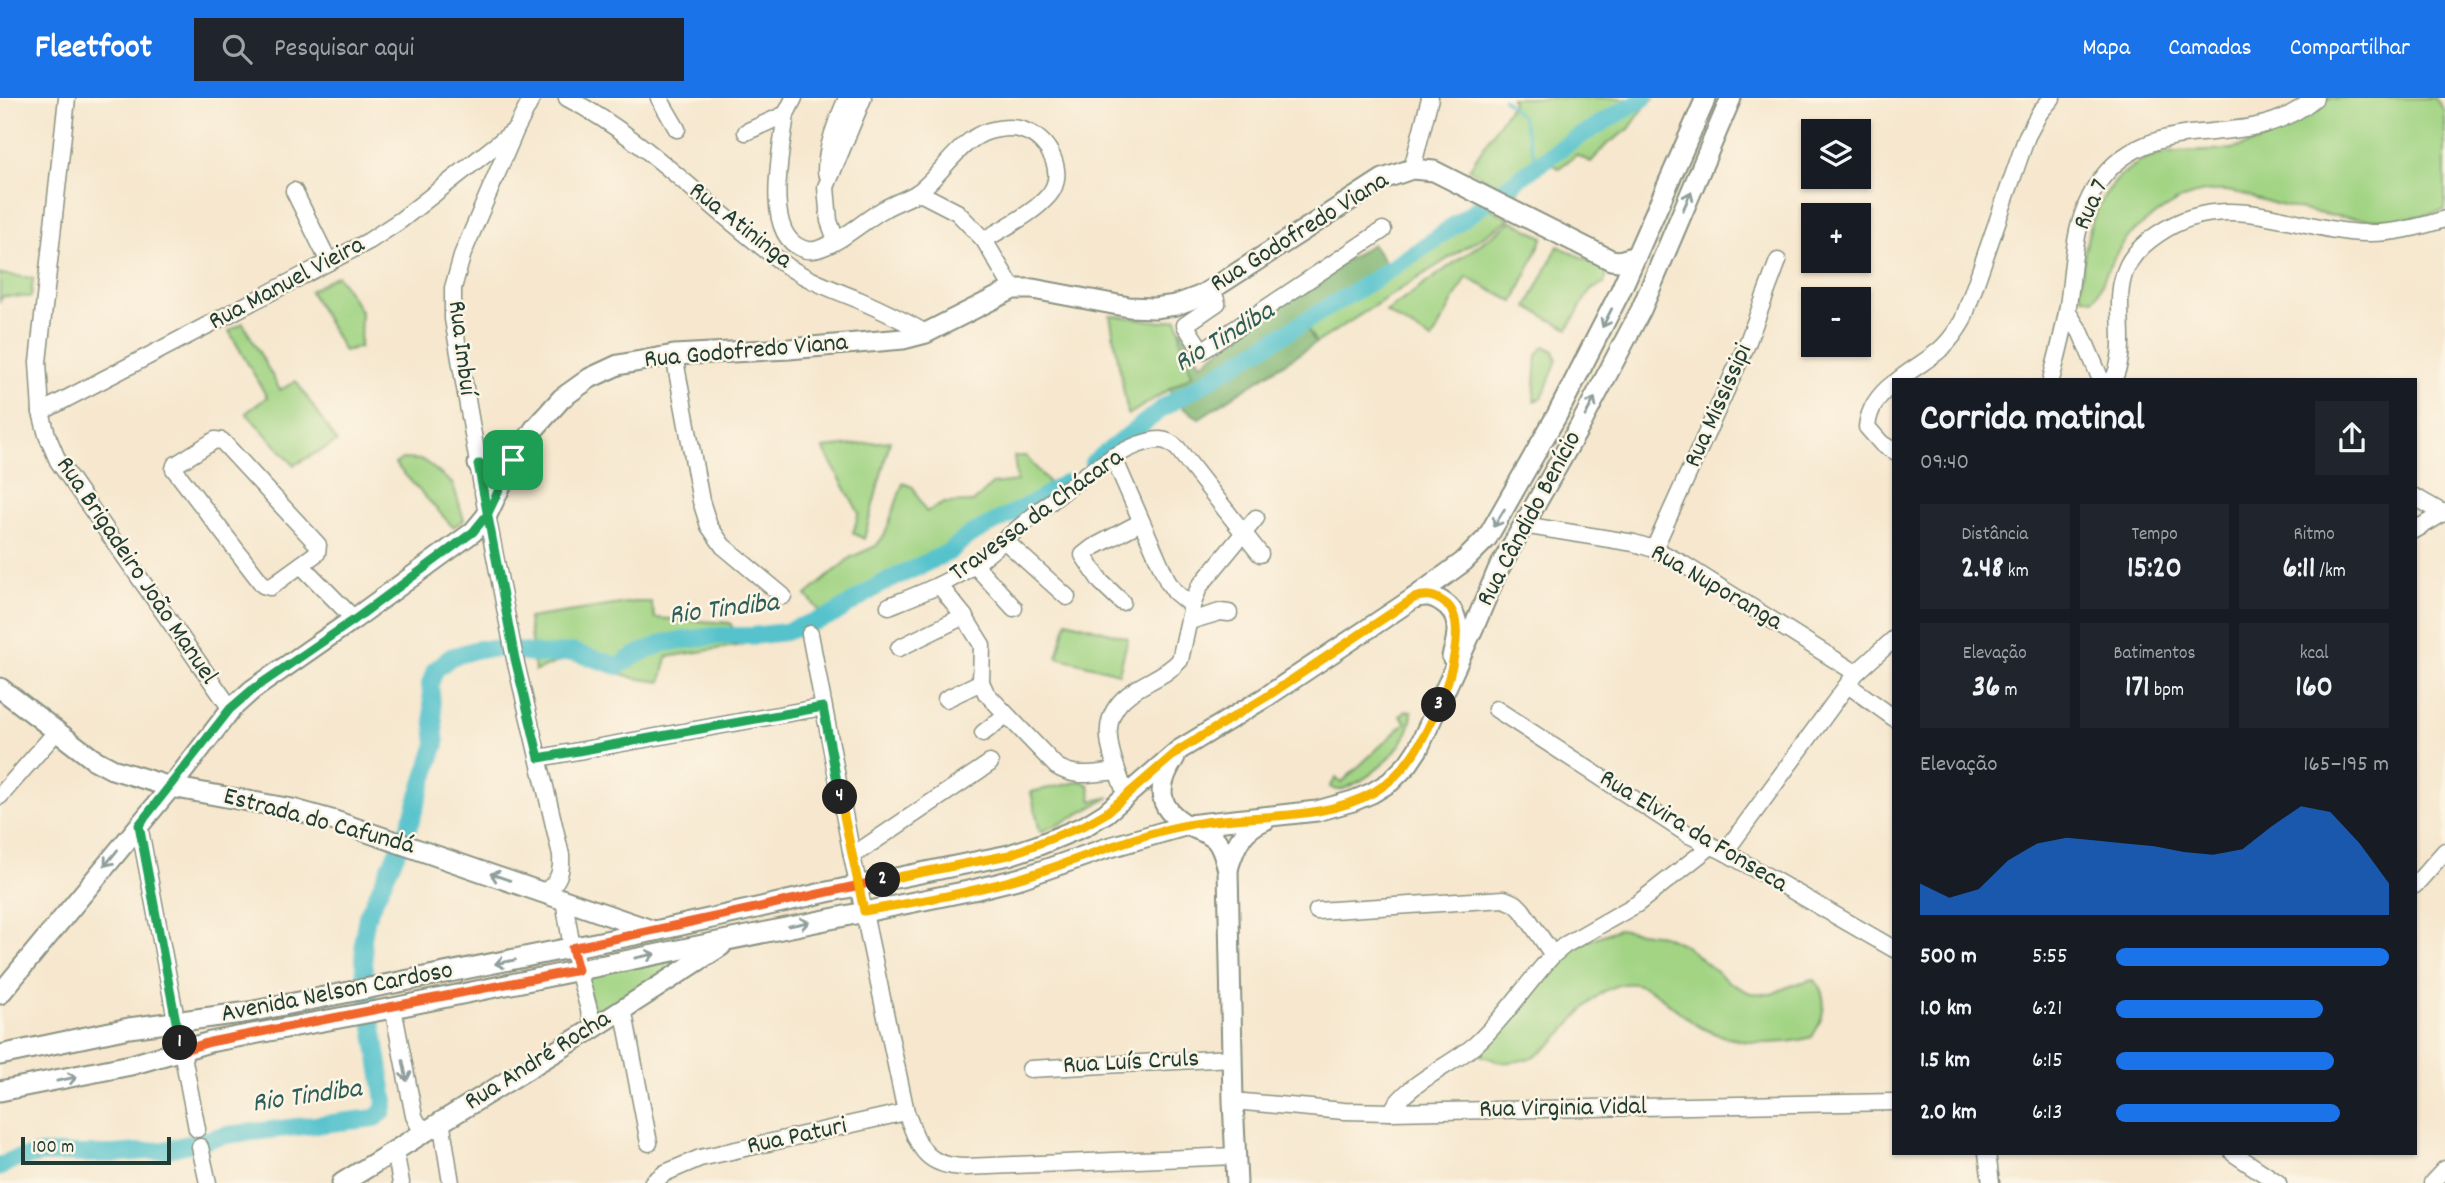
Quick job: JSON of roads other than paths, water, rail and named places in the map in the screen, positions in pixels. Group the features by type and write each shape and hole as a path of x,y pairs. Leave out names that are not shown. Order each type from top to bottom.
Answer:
{"main road":[{"name":"Rua Cândido Benício","path":"1179,750 1266,697 1414,598 1463,562 1487,538 1557,415 1624,283 1706,98"},
{"name":"Rua Cândido Benício","path":"1188,825 1317,811 1353,801 1390,782 1408,764 1443,696 1497,572 1580,426 1641,310 1731,98"},
{"name":"Rua Godofredo Viana","path":"0,994 171,787 230,709 252,690 354,620 473,532 487,515 513,460 535,428 562,398 590,378 618,365 674,355 903,339 926,333 1013,289 1033,289 1129,307 1154,308 1175,304 1207,292 1370,186 1397,172 1412,169 1434,172 1611,260"},
{"path":"1611,260 1619,261 1636,256"},
{"path":"1611,260 1624,283"},
{"path":"478,464 496,465 513,460"},
{"path":"1414,598 1424,595 1439,599 1451,607 1457,621 1458,632 1443,696"},
{"name":"Estrada do Cafundá","path":"0,688 93,759 112,769 171,787 292,809 393,840 655,931"},
{"path":"1179,750 1164,776 1162,796 1168,809 1188,825 1216,840 1228,870 1237,1183"},
{"name":"Avenida Nelson Cardoso","path":"0,1055 129,1028 249,1012 367,990 1009,855 1039,845 1106,813 1179,750"},
{"path":"1228,870 1243,833 1262,821 1276,817"},
{"name":"Avenida Nelson Cardoso","path":"0,1091 131,1065 210,1042 379,1011 927,900 1020,878 1107,848 1188,825"},
{"name":"Rua André Rocha","path":"349,1181 433,1125 594,1028 734,938"}],"street":[{"name":"Rua Brigadeiro João Manuel","path":"66,98 38,362 41,412 47,435 58,461 230,709"},
{"name":"Rua Imbuí","path":"532,98 463,253 453,288 453,319 514,651 562,866 557,880 544,892"},
{"name":"Rua Atininga","path":"567,98 588,108 658,160 788,267 887,312 926,333"},
{"path":"659,98 677,129"},
{"path":"794,98 786,114 777,186 779,219 785,236 795,246 807,251 821,248 884,209 918,192 963,148 985,132 1005,128 1026,131 1045,144 1055,160 1057,178 1050,194 1035,207 984,240"},
{"path":"836,240 829,221 826,160 847,98"},
{"path":"826,187 863,98"},
{"path":"1412,169 1430,98"},
{"path":"1901,378 1937,355 1951,341 1963,320 2027,136 2040,112 2052,98"},
{"name":"Rua 7","path":"2052,378 2067,311 2079,228 2095,187 2110,167 2127,153 2151,141 2171,136 2263,126 2282,120 2315,98"},
{"path":"746,132 786,114"},
{"name":"Rua Manuel Vieira","path":"41,412 369,242 516,129"},
{"path":"294,191 330,262"},
{"path":"918,192 957,212 984,240 1013,289"},
{"path":"2114,378 2120,348 2120,295 2126,269 2139,250 2153,237 2175,224 2204,214 2231,212 2266,215 2336,230 2386,233 2445,219"},
{"path":"1207,292 1215,297 1217,303 1185,325 1202,351 1383,230"},
{"name":"Rua Mississipi","path":"1654,549 1746,344 1779,261"},
{"path":"2067,311 2081,334 2100,378"},
{"path":"674,355 701,502 709,526 723,546 783,596"},
{"path":"1892,385 1869,411 1867,427 1882,444 1892,450"},
{"path":"215,440 222,441 316,542 317,553 301,565 270,587 263,586 174,467 215,440"},
{"name":"Travessa da Chácara","path":"889,606 939,585 974,564 1113,456 1151,441 1161,440 1174,444 1260,554"},
{"path":"1113,456 1168,582 1191,613"},
{"path":"2417,498 2444,512"},
{"path":"2417,529 2444,512"},
{"path":"1126,796 1107,735 1113,714 1132,691 1180,660 1199,587 1256,518"},
{"path":"1122,602 1101,582 1083,555 1091,548 1141,522"},
{"name":"Rua Nuporanga","path":"1523,525 1607,538 1654,549 1683,564 1852,679 1892,716"},
{"path":"1004,540 1067,597"},
{"path":"974,564 1014,608"},
{"path":"301,565 354,620"},
{"path":"939,585 964,616 982,645 981,682 986,693 1006,715 1065,772 1076,776 1117,771"},
{"path":"1191,613 1229,612"},
{"path":"899,648 964,616"},
{"path":"810,634 852,856 906,1112 918,1144 925,1154 935,1161 951,1166 1236,1156"},
{"path":"1391,1112 1400,1099 1486,1034 1553,955 1565,945 1637,904 1718,849 1852,679 1892,641"},
{"path":"946,699 981,682"},
{"path":"539,758 823,707"},
{"name":"Rua Elvira da Fonseca","path":"1496,709 1664,820 1892,948"},
{"path":"983,733 1006,715"},
{"path":"0,796 56,732"},
{"path":"852,856 990,763"},
{"path":"139,825 197,1129"},
{"path":"2417,883 2445,851"},
{"path":"1317,911 1504,898 1522,910 1553,955"},
{"path":"564,900 572,948 594,1028"},
{"path":"623,1008 649,1143"},
{"path":"379,1011 414,1116 418,1124 433,1125 451,1183"},
{"name":"Rua Luís Cruls","path":"1030,1069 1232,1058"},
{"name":"Rua Virginia Vidal","path":"1233,1101 1391,1112 1892,1102"},
{"name":"Rua Paturi","path":"652,1183 665,1173 700,1158 906,1112"},
{"path":"200,1147 208,1183"},
{"path":"395,1150 401,1183"},
{"path":"1987,1155 1991,1183"},
{"path":"2235,1155 2278,1183"},
{"path":"2432,1183 2445,1169"}],"waterway":[{"path":"1503,98 1522,117 1537,164"},
{"name":"Rio Tindiba","path":"1093,463 1164,407 1373,280 1427,245 1568,143 1644,98"},
{"name":"Rio Tindiba","path":"0,1167 12,1160 41,1154 114,1154 164,1150 226,1135 375,1118 383,1111 385,1101 365,978 363,939 367,916 408,829 436,744 430,684 435,670 451,657 478,649 503,649 545,655 573,652 618,666 664,643 715,636 752,636 785,632 833,615 879,585 949,552 969,535 1035,502 1065,483"}]}
